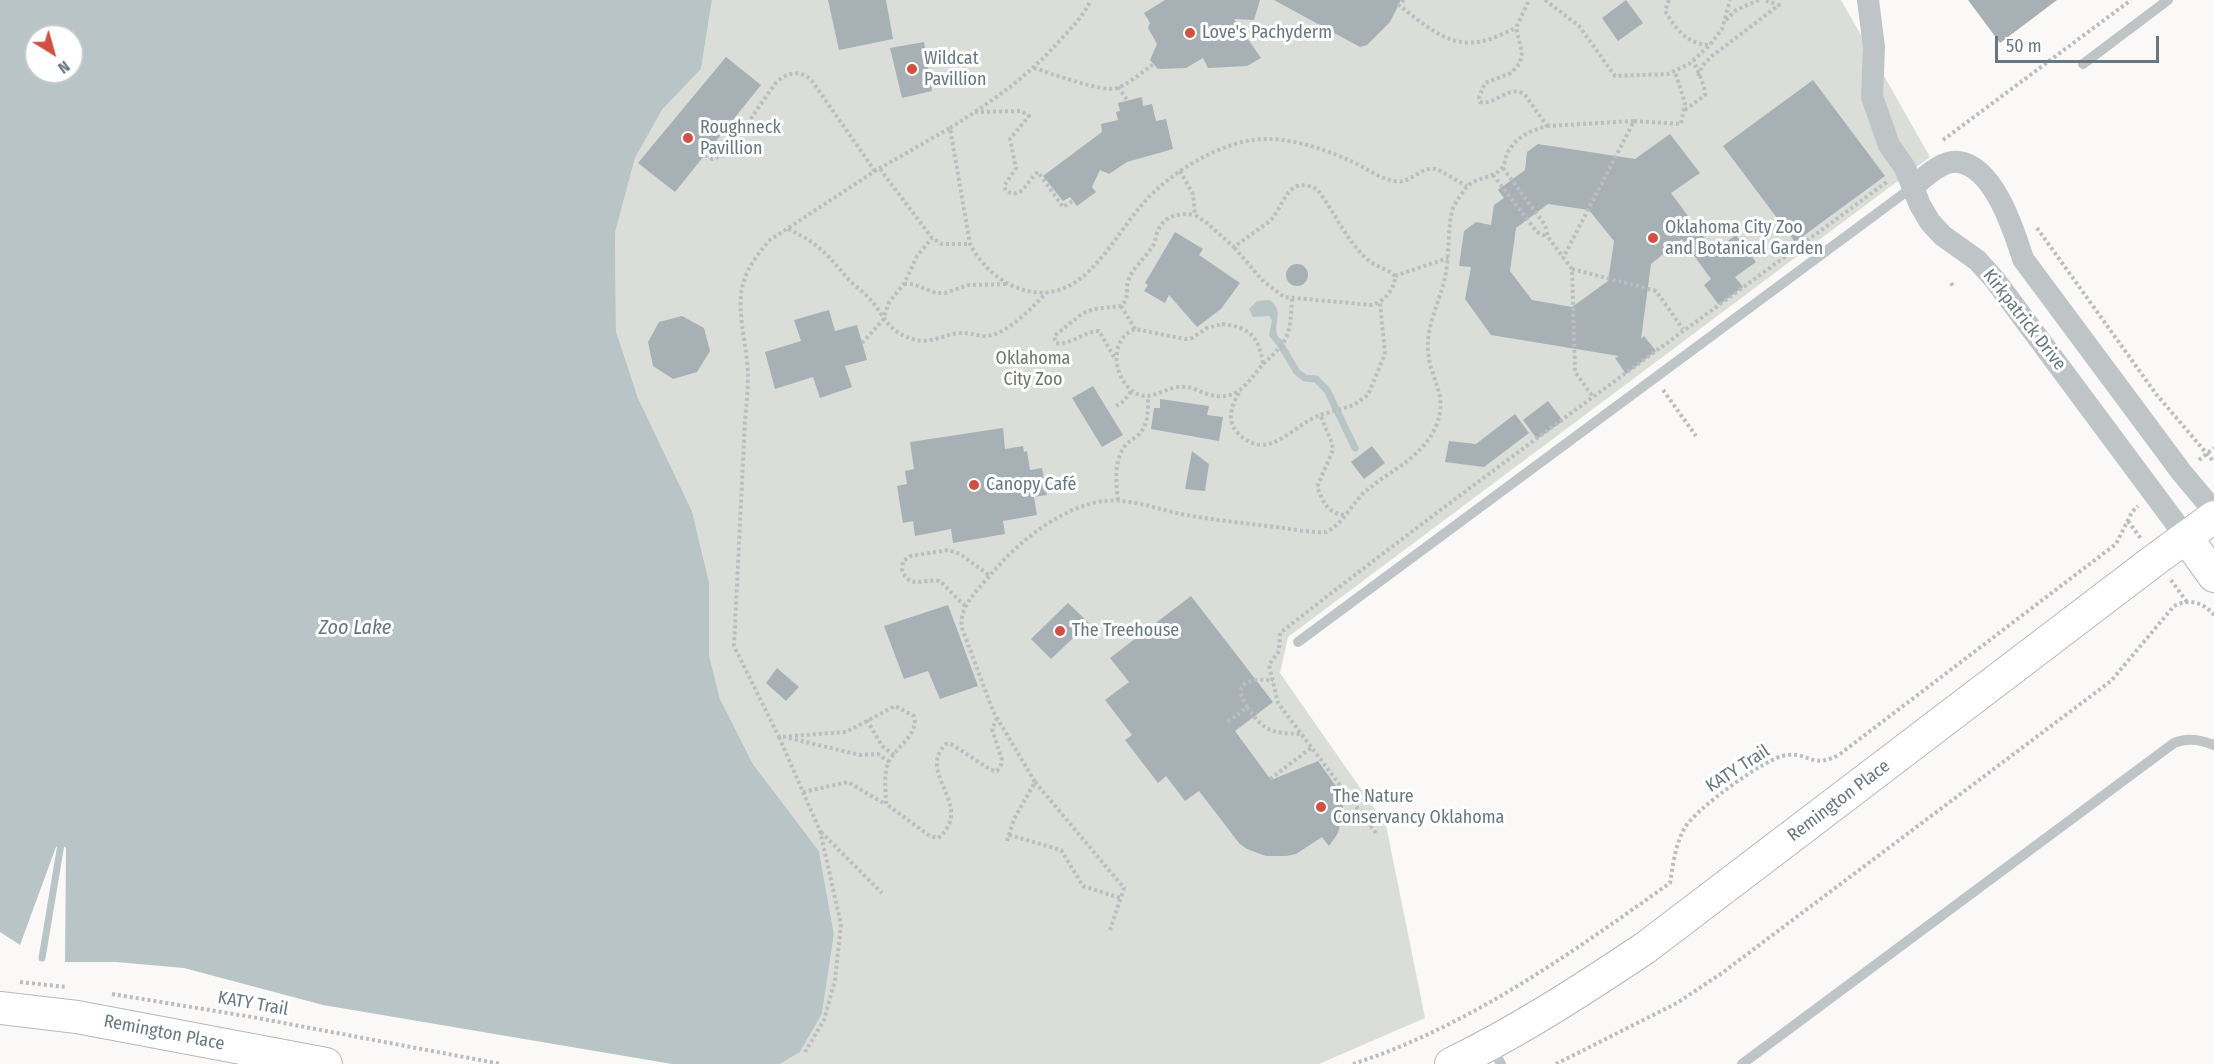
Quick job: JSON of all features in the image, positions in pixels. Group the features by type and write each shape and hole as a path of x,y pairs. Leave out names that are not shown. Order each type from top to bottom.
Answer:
{"main road":[{"name":"Remington Place","path":"1451,1064 1496,1054 1570,999 1645,948 2214,517"},
{"path":"2186,537 2214,576"},
{"name":"Remington Place","path":"6,994 77,1017 326,1064"}],"street":[{"path":"1868,0 1874,47 1872,97 1889,145 1910,177"},
{"name":"Kirkpatrick Drive","path":"2186,537 1995,280 1977,260 1943,236 1930,222 1920,205 1910,177 1930,173 1957,162 1974,168 1990,186 2009,218 2023,259 2182,473 2214,511"}],"lane":[{"path":"2083,64 2168,0"},
{"path":"1298,642 1655,379 1910,177"},
{"path":"1742,1064 2174,742 2186,739 2214,745"}],"path":[{"path":"805,1052 824,1020 835,980 841,924 819,831 781,737 734,646 748,392 747,362 740,312 740,296 744,279 752,262 770,240 877,170 950,128 1014,86 1070,30 1091,0"},
{"path":"1404,0 1399,5 1431,29 1457,41 1478,42 1516,28"},
{"path":"1529,0 1516,28 1522,52 1520,63 1511,73 1485,83 1479,94 1479,100 1487,103 1504,94 1521,91 1547,126"},
{"path":"1545,0 1578,26 1614,76 1675,72 1694,60 1710,45 1722,29 1730,0"},
{"path":"1725,21 1736,10 1759,0"},
{"path":"1698,76 1703,65 1712,56 1779,5 1765,0"},
{"path":"1503,168 1545,225 1548,237 1572,269 1656,291 1683,329 1910,177 2131,0"},
{"path":"1668,1 1665,11 1686,38 1697,45 1710,45"},
{"path":"1684,110 1705,95 1694,60"},
{"path":"1034,68 1103,89 1118,87 1154,64"},
{"path":"1110,930 1124,888 1035,782 997,718 962,628 961,621 965,606 1013,549 1039,530 1093,503 1118,500 1226,521 1319,532 1332,529 1365,491 1413,456 1436,428 1442,410 1427,350 1429,331 1441,294 1454,206 1467,186 1503,168 1506,156 1517,139 1534,129 1547,126 1634,121 1681,124 1684,98 1675,72"},
{"path":"705,155 712,159 725,156 780,78 798,73 806,75 877,170 932,238 942,244 970,244"},
{"path":"1118,87 1127,100"},
{"path":"975,112 1021,111 1029,116 1010,139 1016,168 1004,186 1006,191 1011,194 1020,193 1038,172 1064,207 1073,201"},
{"path":"1563,258 1634,121"},
{"path":"731,122 744,130"},
{"path":"950,128 970,244 976,257 1008,284 1025,291 1046,293 1067,286 1088,272 1102,258 1142,204 1180,171 1231,145 1251,139 1278,138 1304,144 1347,160 1383,179 1404,182 1433,169 1467,186"},
{"path":"1180,171 1193,194 1195,215"},
{"path":"1493,175 1537,232 1548,237"},
{"path":"1234,247 1270,221 1284,197 1291,190 1299,185 1307,185 1317,189 1367,260 1390,271 1395,276 1395,283 1380,303 1367,306 1312,298 1284,297 1272,289 1234,247 1207,223 1195,215 1178,215 1168,218 1158,229 1155,243 1131,275 1127,298 1121,306 1094,309 1083,313 1056,334 1053,339 1056,343 1061,344 1090,332 1099,331 1116,360 1126,386 1139,395 1148,397 1176,387 1190,387 1219,397 1239,392"},
{"path":"2036,226 2156,394 2214,462"},
{"path":"788,229 806,237 825,251 868,297 883,320 903,335 919,341 946,338 959,332 987,336 1010,325 1046,293"},
{"path":"862,343 883,320 889,302 904,284 917,256 932,238"},
{"path":"1395,276 1448,258"},
{"path":"1572,269 1575,372 1593,397"},
{"path":"904,284 936,293 945,293 968,285 1008,284"},
{"path":"1292,299 1290,328 1286,341 1239,392 1231,411 1231,419 1239,433 1254,442 1273,444 1286,438 1301,424 1332,410 1354,405 1368,395 1384,361 1385,344 1380,303"},
{"path":"1121,306 1135,329"},
{"path":"1116,360 1115,352 1119,344 1126,334 1135,329 1185,339 1192,338 1207,328 1222,324 1232,325 1252,334 1258,343 1263,364"},
{"path":"1641,361 1696,436"},
{"path":"1116,406 1124,401 1132,390"},
{"path":"1118,500 1116,486 1121,452 1144,429 1148,413 1148,397"},
{"path":"1320,415 1333,450 1317,487 1329,510 1344,515"},
{"path":"2197,462 2214,448"},
{"name":"KATY Trail","path":"1353,1064 1474,1012 1520,985 1671,883 1674,857 1684,829 1697,813 1772,760 1788,754 1822,762 1840,754 2116,544 2132,512 2142,503"},
{"path":"2128,521 2137,533"},
{"path":"965,606 940,581 916,584 910,582 902,571 903,561 911,556 948,550 960,554 990,576"},
{"path":"2184,597 2187,602"},
{"path":"1556,1064 1677,1003 1722,973 2111,681 2174,606 2187,602 2204,605 2214,615"},
{"path":"1273,681 1262,679 1250,681 1242,688 1241,693 1247,707 1266,729 1274,733 1301,734"},
{"path":"781,737 838,734 896,706 914,716 914,727 889,762 886,804"},
{"path":"1228,722 1247,707"},
{"path":"803,792 848,782 886,804 930,836 940,837 949,825 952,814 937,768 941,750 946,744 951,744 991,770 997,771 1002,760 992,729 997,718"},
{"path":"867,720 882,746 894,755"},
{"path":"781,737 860,755 878,754 889,762"},
{"path":"1270,778 1311,748"},
{"path":"1007,841 1014,819 1035,782"},
{"path":"819,831 882,892"},
{"path":"1009,835 1061,850 1083,886 1120,898"},
{"path":"6,994 69,987"},
{"name":"KATY Trail","path":"103,993 252,1017 501,1064"}],"green space":[{"name":"Oklahoma City Zoo","path":"712,0 1841,0 1930,157 1288,637 1280,673 1386,825 1425,1018 1319,1064 780,1064 800,1052 822,1014 834,934 819,851 753,764 720,699 709,655 709,582 692,511 638,398 616,331 615,233 635,158 662,110 701,69"}],"water":[{"name":"Zoo Lake","path":"0,0 712,0 701,69 662,110 635,158 615,233 616,331 638,398 692,511 709,582 709,655 720,699 753,764 819,851 834,934 822,1014 800,1052 780,1064 672,1064 323,1005 184,968 116,962 65,962 66,848 61,844 56,847 20,945 0,932"},
{"path":"1270,300 1275,305 1278,315 1276,330 1280,339 1277,345 1269,336 1272,320 1269,316 1253,317 1249,309 1257,301"}],"building":[{"path":"828,0 886,0 893,39 839,50"},
{"name":"Love's Pachyderm","path":"1165,0 1260,0 1254,20 1234,19 1261,58 1247,66 1208,68 1203,58 1186,68 1158,69 1150,60 1157,44 1148,28 1150,23 1144,13"},
{"name":"Love's Pachyderm","path":"1274,0 1401,0 1390,22 1367,45 1360,47"},
{"path":"1626,0 1643,23 1618,41 1602,18"},
{"path":"1968,0 2057,0 2000,43"},
{"name":"Wildcat Pavillion","path":"924,42 932,91 902,98 890,48"},
{"name":"Roughneck Pavillion","path":"726,57 761,85 675,192 638,163"},
{"path":"1813,80 1885,176 1795,242 1723,146"},
{"path":"1142,97 1143,106 1152,104 1156,121 1166,119 1173,149 1127,162 1109,174 1100,170 1092,187 1096,192 1077,206 1070,197 1063,201 1043,176 1102,132 1101,124 1118,120 1116,112 1120,111 1118,103"},
{"path":"1670,134 1700,173 1671,193 1714,251 1736,235 1756,262 1735,277 1743,287 1719,305 1704,285 1711,279 1682,239 1651,264 1641,339 1644,336 1656,351 1626,374 1615,358 1619,356 1491,335 1465,299 1471,267 1459,266 1464,231 1476,222 1491,225 1494,205 1504,198 1498,190 1525,170 1527,152 1538,144 1635,159","holes":["1548,204 1589,210 1614,241 1608,281 1572,307 1532,300 1510,271 1516,228"]},
{"path":"1175,232 1203,249 1199,255 1240,283 1221,309 1197,327 1169,295 1165,303 1144,291 1148,285 1145,283"},
{"path":"1297,264 1305,267 1308,275 1305,283 1297,286 1289,283 1286,275 1289,267"},
{"path":"829,310 835,331 857,325 867,360 845,366 852,387 820,398 813,377 775,389 765,352 801,341 794,320"},
{"path":"682,316 704,328 710,351 697,372 673,379 653,366 648,342 659,322"},
{"path":"1093,386 1123,435 1102,447 1072,398"},
{"path":"1160,399 1209,406 1207,415 1223,417 1219,441 1151,429 1154,408 1160,408"},
{"path":"1548,401 1563,421 1537,439 1523,420"},
{"path":"1515,414 1529,433 1484,467 1445,462 1449,441 1476,444"},
{"name":"Canopy Café","path":"1003,428 1005,449 1023,446 1024,452 1027,451 1030,470 1042,468 1047,495 1034,497 1037,515 1003,521 1005,534 953,543 951,529 915,536 913,521 903,523 897,486 907,484 905,471 914,469 910,442"},
{"path":"1372,446 1385,463 1364,479 1351,462"},
{"path":"1192,451 1209,464 1205,491 1185,489"},
{"path":"1191,596 1273,702 1235,731 1271,780 1318,761 1338,789 1343,801 1343,814 1338,833 1329,846 1322,837 1296,854 1286,856 1266,856 1247,849 1239,843 1199,791 1185,801 1166,776 1158,783 1125,740 1132,735 1105,700 1129,682 1110,658"},
{"name":"The Treehouse","path":"1068,603 1089,623 1051,659 1031,639"},
{"path":"948,605 978,686 940,699 928,671 904,679 884,626"},
{"path":"777,668 799,687 786,701 766,683"}],"waterway":[{"path":"1279,342 1297,372 1305,378 1316,379 1327,390 1355,448"},
{"path":"42,958 61,844"}],"place":[{"name":"Love's Pachyderm","path":"1190,33"},
{"name":"Wildcat Pavillion","path":"912,69"},
{"name":"Roughneck Pavillion","path":"688,138"},
{"name":"Oklahoma City Zoo and Botanical Garden","path":"1653,238"},
{"name":"Canopy Café","path":"974,485"},
{"name":"The Treehouse","path":"1060,631"},
{"name":"The Nature Conservancy Oklahoma","path":"1321,807"}]}
